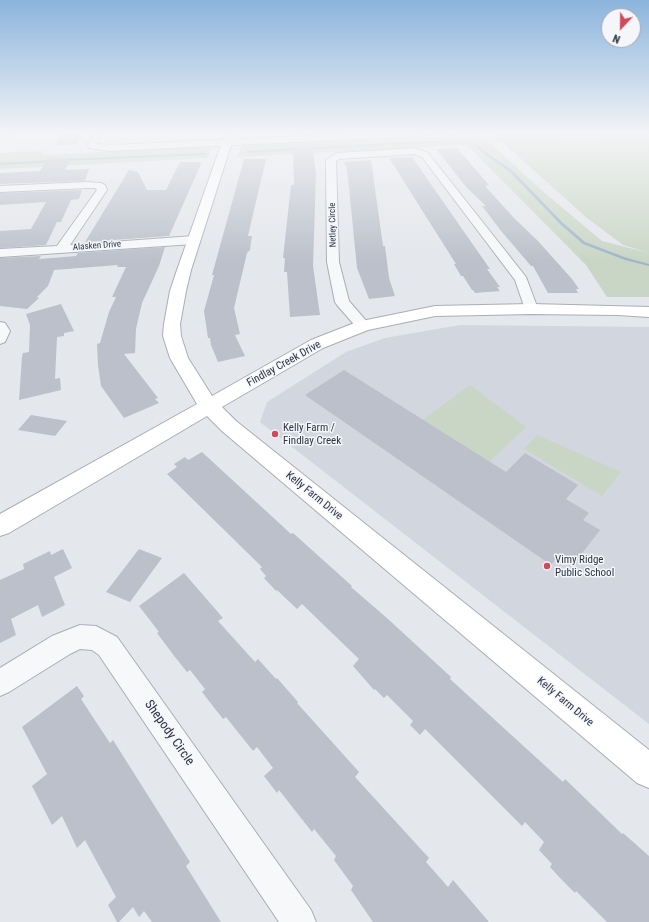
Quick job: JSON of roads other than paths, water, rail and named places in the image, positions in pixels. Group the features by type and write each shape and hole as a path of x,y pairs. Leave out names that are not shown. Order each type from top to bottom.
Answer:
{"street":[{"name":"Kelly Farm Drive","path":"217,175 178,291 172,329 179,358 208,406 241,436 649,771"},
{"name":"Netley Circle","path":"331,175 333,262 342,302 363,326"},
{"name":"Netley Circle","path":"440,175 521,280 531,309"},
{"path":"0,189 87,185 97,185 101,187 102,190 61,249"},
{"name":"Alasken Drive","path":"0,253 194,240"},
{"name":"Findlay Creek Drive","path":"0,526 317,344 363,326 435,311 531,309 618,310 649,312"},
{"path":"0,326 3,331 0,339"},
{"name":"Shepody Circle","path":"0,683 61,644 80,637 96,638 108,646 299,922"}],"waterway":[{"path":"515,175 561,223 584,243 626,259 649,265"}],"place":[{"name":"Kelly Farm / Findlay Creek","path":"275,434"},
{"name":"Vimy Ridge Public School","path":"547,566"}]}
